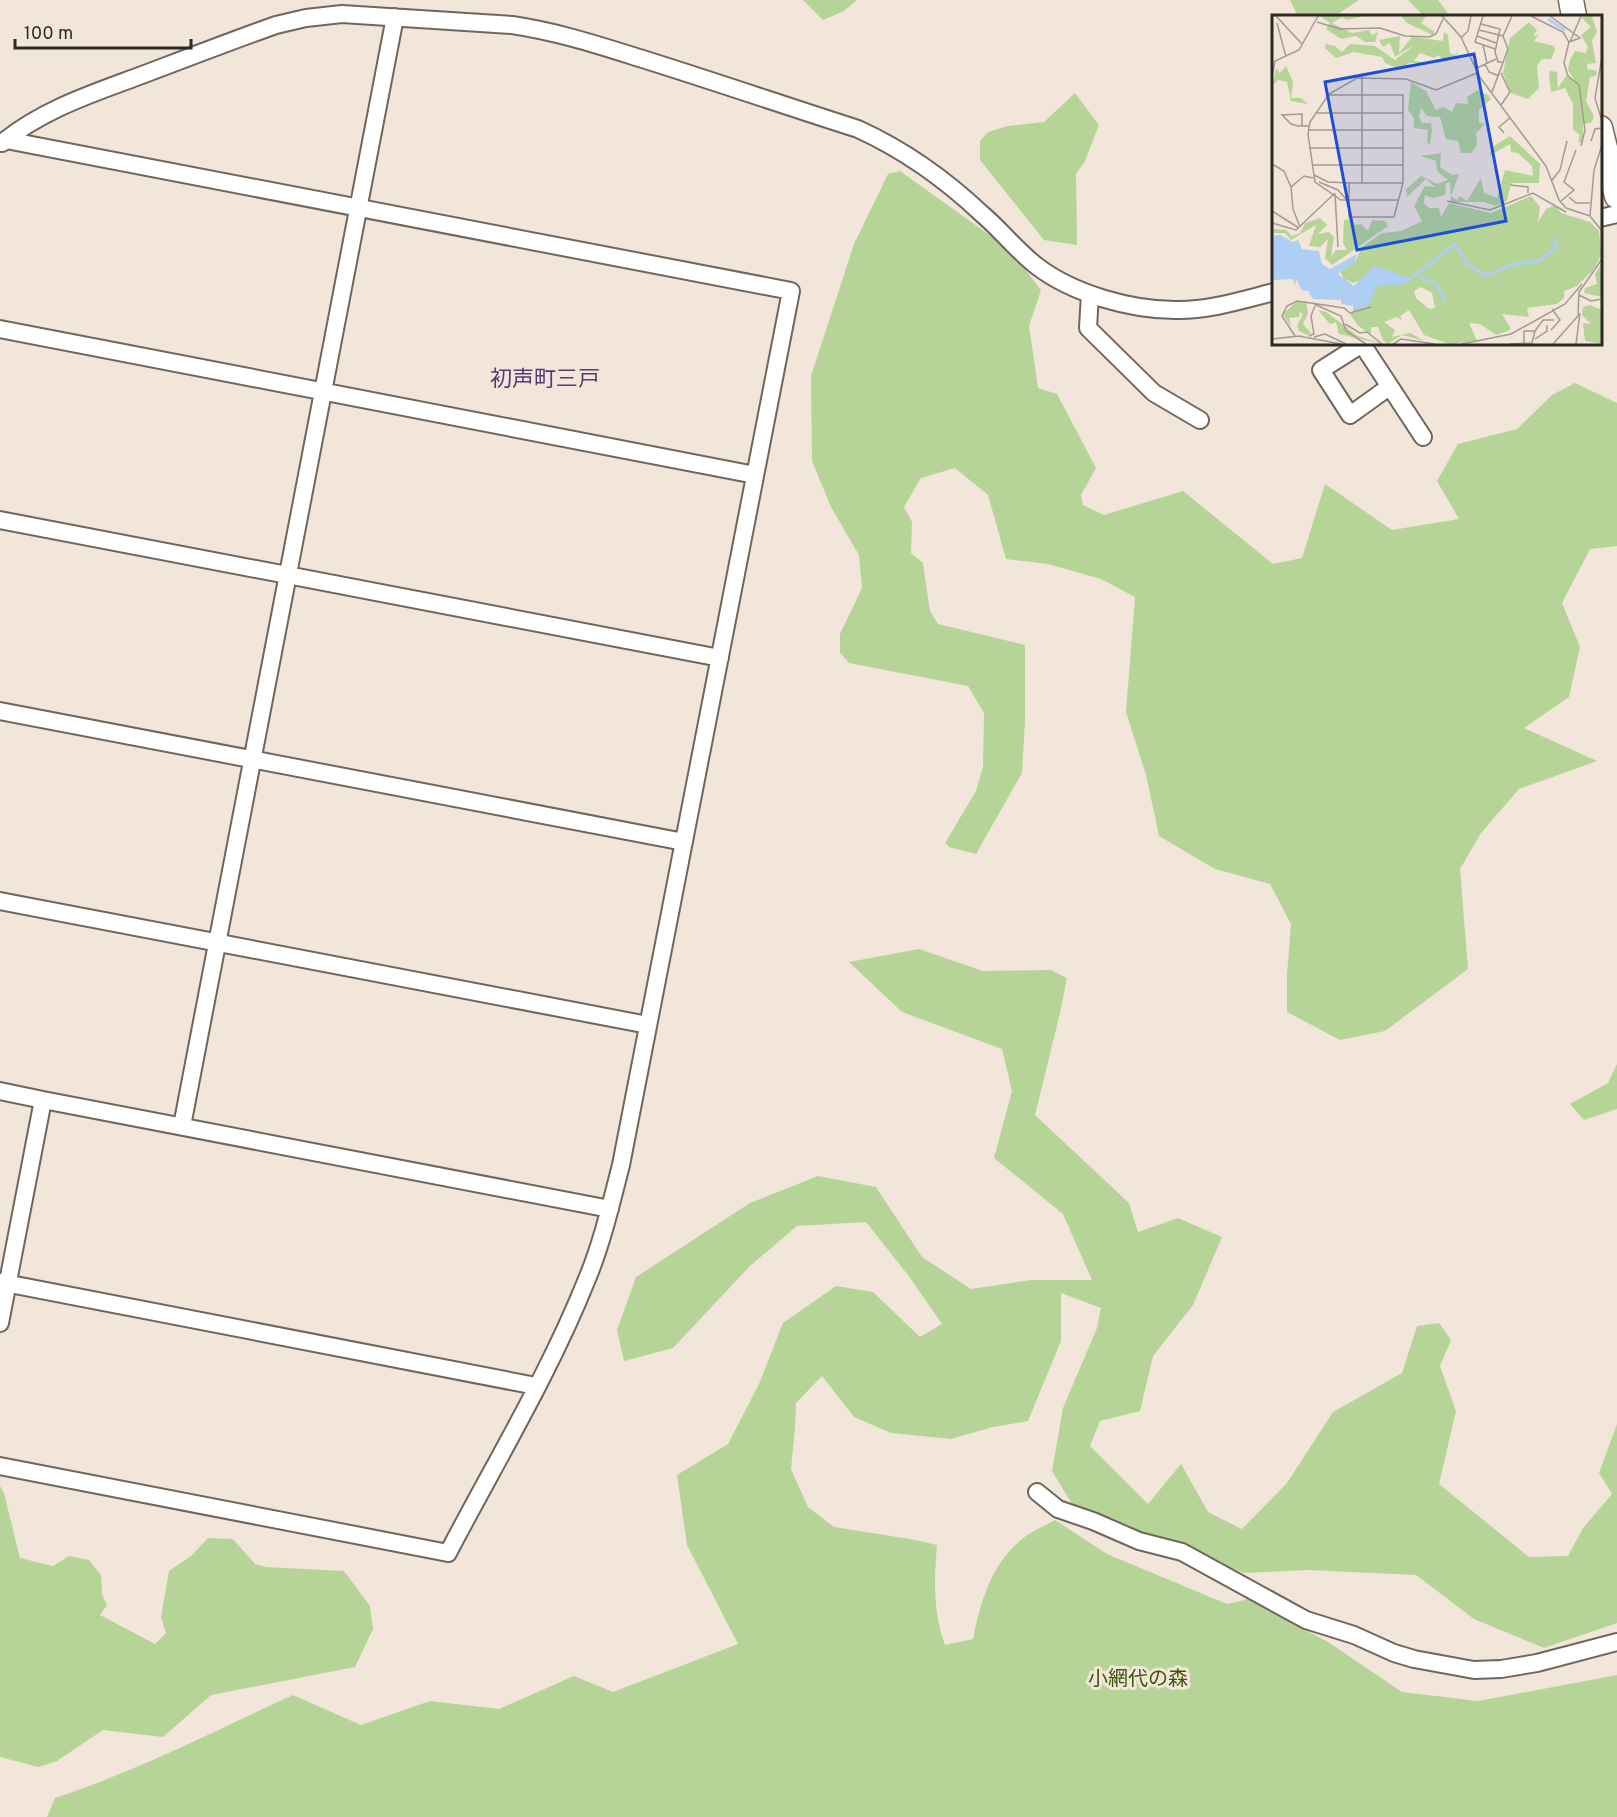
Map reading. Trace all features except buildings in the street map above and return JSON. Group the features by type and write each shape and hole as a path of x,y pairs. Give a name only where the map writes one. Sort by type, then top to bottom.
{"highway":[{"path":"1571,0 1574,15"},
{"path":"1602,134 1613,161 1617,196"}],"street":[{"path":"3,142 53,110 92,93 276,25 306,18 342,14 512,25 540,29 579,39 858,129 886,143 938,176 981,212 1036,266 1060,282 1090,294 1125,304 1176,310 1201,308 1272,292"},
{"path":"182,1126 395,17"},
{"path":"0,1466 448,1553 562,1336 587,1279 610,1209 621,1165 791,291 3,142"},
{"path":"1602,218 1617,214"},
{"path":"1090,294 1088,328 1154,393 1200,420"},
{"path":"0,329 755,475"},
{"path":"1360,345 1321,370 1350,415 1389,387"},
{"path":"1363,345 1423,437"},
{"path":"0,520 720,658"},
{"path":"0,711 684,842"},
{"path":"0,901 648,1025"},
{"path":"0,1091 610,1209"},
{"path":"0,1323 4,1277 43,1100"},
{"path":"4,1277 536,1386"},
{"path":"1037,1492 1058,1509 1139,1541 1182,1552 1306,1620 1354,1635 1394,1653 1414,1659 1474,1670 1501,1669 1617,1642"}],"green space":[{"path":"803,0 857,0 844,11 823,20"},
{"path":"1290,0 1359,0 1336,15 1298,15"},
{"path":"1408,0 1438,0 1449,15 1423,15"},
{"path":"1075,93 1099,125 1085,161 1076,174 1077,245 1044,240 980,160 980,141 988,132 1008,126 1044,122"},
{"path":"900,171 1009,249 1041,290 1029,326 1038,388 1057,394 1096,468 1081,495 1083,505 1104,515 1183,491 1273,564 1302,558 1325,484 1392,530 1459,519 1437,481 1458,444 1517,429 1552,395 1575,383 1617,403 1617,546 1590,549 1562,603 1580,647 1569,697 1524,728 1597,761 1519,789 1481,833 1460,869 1468,969 1385,1031 1340,1040 1287,1012 1291,924 1270,884 1215,869 1159,836 1146,775 1126,712 1135,597 1101,579 1048,564 1006,559 988,495 955,468 921,478 904,507 912,522 911,553 923,563 930,611 938,624 1025,645 1025,722 1022,773 976,854 949,847 945,843 976,791 983,767 984,713 968,686 849,663 840,653 840,634 862,588 859,555 831,507 812,461 811,376 854,244 888,174"},
{"name":"小網代の森","path":"919,949 983,971 1051,970 1067,978 1035,1115 1129,1203 1138,1232 1178,1218 1222,1237 1193,1305 1153,1356 1140,1411 1100,1421 1090,1446 1148,1504 1181,1464 1208,1512 1242,1529 1287,1483 1333,1412 1402,1373 1417,1326 1439,1323 1451,1340 1440,1366 1456,1411 1439,1484 1529,1557 1568,1556 1583,1528 1612,1494 1599,1473 1617,1424 1617,1623 1544,1648 1474,1619 1416,1575 1309,1570 1244,1573 1074,1507 1052,1471 1063,1408 1097,1328 1101,1308 1061,1293 1061,1341 1028,1421 993,1427 951,1439 891,1433 854,1417 822,1376 796,1403 791,1469 808,1507 834,1527 937,1545 935,1596 938,1620 945,1645 973,1639 984,1596 996,1569 1014,1546 1026,1536 1055,1520 1107,1554 1227,1604 1248,1599 1328,1642 1402,1692 1478,1701 1617,1675 1617,1817 47,1817 55,1798 146,1763 293,1695 361,1725 430,1701 499,1709 574,1676 613,1692 738,1644 687,1545 677,1475 728,1444 759,1384 783,1323 836,1286 873,1292 920,1337 942,1324 908,1275 866,1222 797,1226 750,1266 673,1348 624,1361 617,1330 636,1277 750,1203 818,1176 876,1187 922,1257 971,1289 1031,1280 1092,1280 1063,1214 994,1158 1012,1091 1002,1049 902,1012 849,962"},
{"path":"1617,1064 1617,1109 1584,1120 1570,1104 1608,1083"},
{"path":"0,1486 4,1493 20,1558 53,1566 69,1556 89,1560 101,1575 102,1594 107,1605 100,1615 155,1644 166,1633 161,1617 169,1571 191,1556 208,1538 233,1539 255,1564 266,1567 344,1571 370,1606 373,1629 355,1667 211,1695 163,1737 103,1730 57,1761 38,1767 0,1757"}],"district":[{"name":"初声町三戸","path":"545,380"}]}
